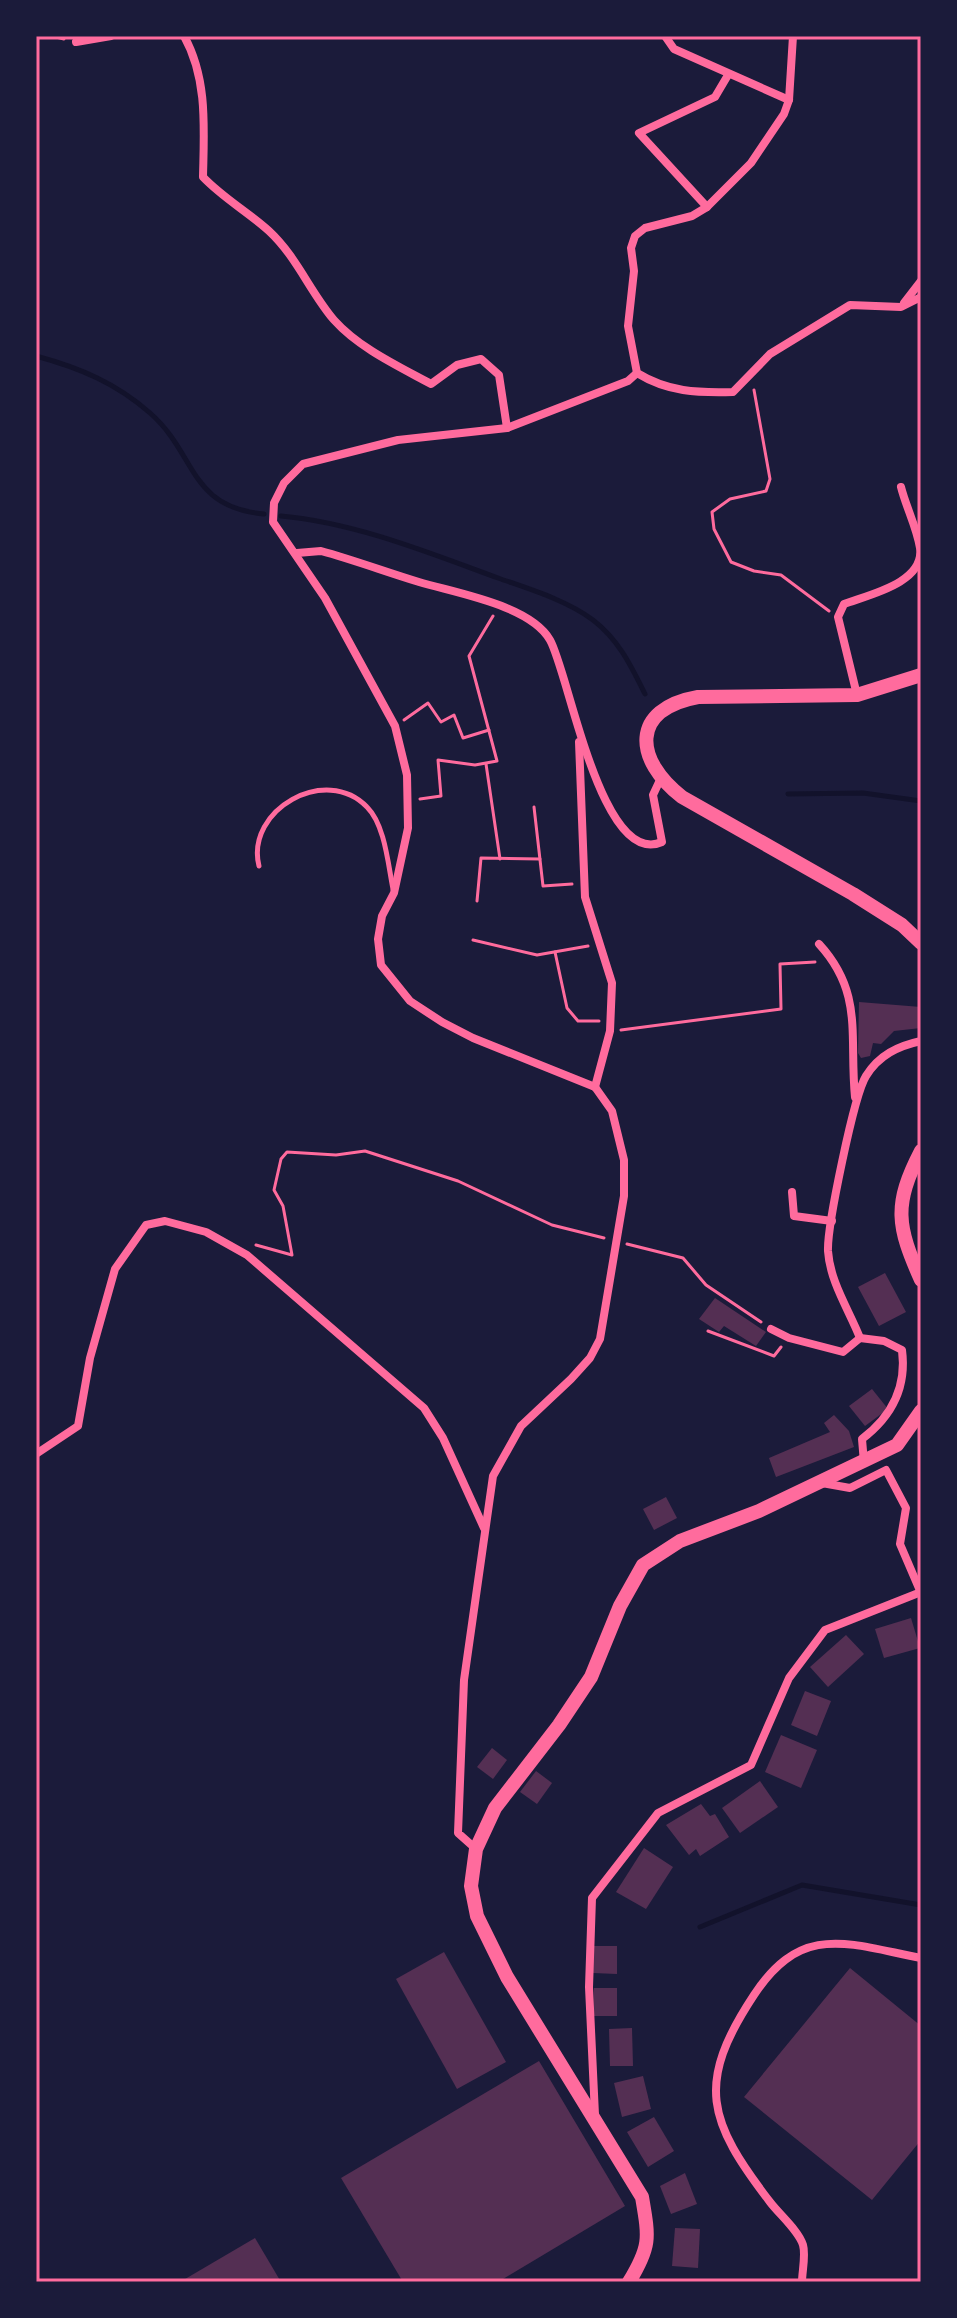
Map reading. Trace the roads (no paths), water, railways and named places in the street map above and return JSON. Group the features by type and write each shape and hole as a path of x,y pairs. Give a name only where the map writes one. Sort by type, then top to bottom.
{"street":[{"path":"76,42 111,36"},
{"path":"184,36 195,56 204,106 203,177 224,198 269,231 300,266 334,319 357,340 431,384 457,365 481,359 499,375 507,428"},
{"path":"665,36 674,49 789,100"},
{"path":"793,36 789,100 784,114 751,163 707,207 692,216 645,228 635,236 631,248 634,271 628,326 637,373 658,386 694,393 733,392 770,354 850,305 901,307 921,297"},
{"path":"707,207 639,133 715,97 728,75"},
{"path":"901,307 921,281"},
{"path":"476,1849 458,1833 457,1788 464,1680 493,1476 521,1426 590,1358 600,1339 614,1241 624,1196 624,1160 612,1111 595,1087 473,1038 410,1001 381,965 380,928 394,893 408,828 409,800 395,726 297,553 273,522 274,503 284,483 303,464 398,440 507,428 628,381 637,373"},
{"path":"857,695 838,617 844,604 908,576 919,564 920,549 901,487"},
{"path":"297,553 321,551 499,606 524,617 548,637 561,665 578,734 595,777 625,831 638,843 653,846 662,842 653,795 660,780"},
{"path":"921,675 857,695 698,697 673,701 654,715 645,739 649,762 660,780 682,797 853,894 902,925 921,943"},
{"path":"578,734 585,897 612,983 610,1031 595,1087"},
{"path":"819,944 835,961 852,1000 856,1102"},
{"path":"860,1338 835,1283 828,1251 856,1102 865,1077 884,1054 921,1041"},
{"path":"921,1151 905,1183 899,1218 905,1246 921,1280"},
{"path":"792,1192 794,1216 832,1221"},
{"path":"36,1454 78,1426 90,1358 115,1269 146,1225 165,1221 206,1232 236,1249 424,1408 443,1438 484,1529"},
{"path":"771,1329 789,1338 843,1352 860,1338 884,1341 902,1350 904,1367 885,1422 862,1439 864,1463"},
{"path":"629,2282 646,2255 647,2228 642,2197 507,1977 477,1916 471,1886 476,1849 495,1808 559,1725 591,1677 620,1606 643,1565 680,1541 822,1483 897,1445 921,1411"},
{"path":"595,2116 589,1987 592,1898 658,1813 751,1765 789,1678 825,1630 921,1592 900,1544 906,1508 886,1470 850,1488 822,1483"},
{"path":"802,2282 803,2245 726,2139 714,2096 720,2055 760,1986 792,1952 828,1942 920,1957"}],"lane":[{"path":"259,866 259,845 273,816 283,805 306,792 323,789 353,796 369,808 380,832 394,893"}],"waterway":[{"path":"36,356 82,371 124,393 165,429 207,490 239,509 264,514"},
{"path":"281,516 337,525 391,540 535,591 571,607 593,620 610,636 624,654 645,694"},
{"path":"788,794 863,793 921,801"},
{"path":"700,1927 802,1885 921,1905"}]}
